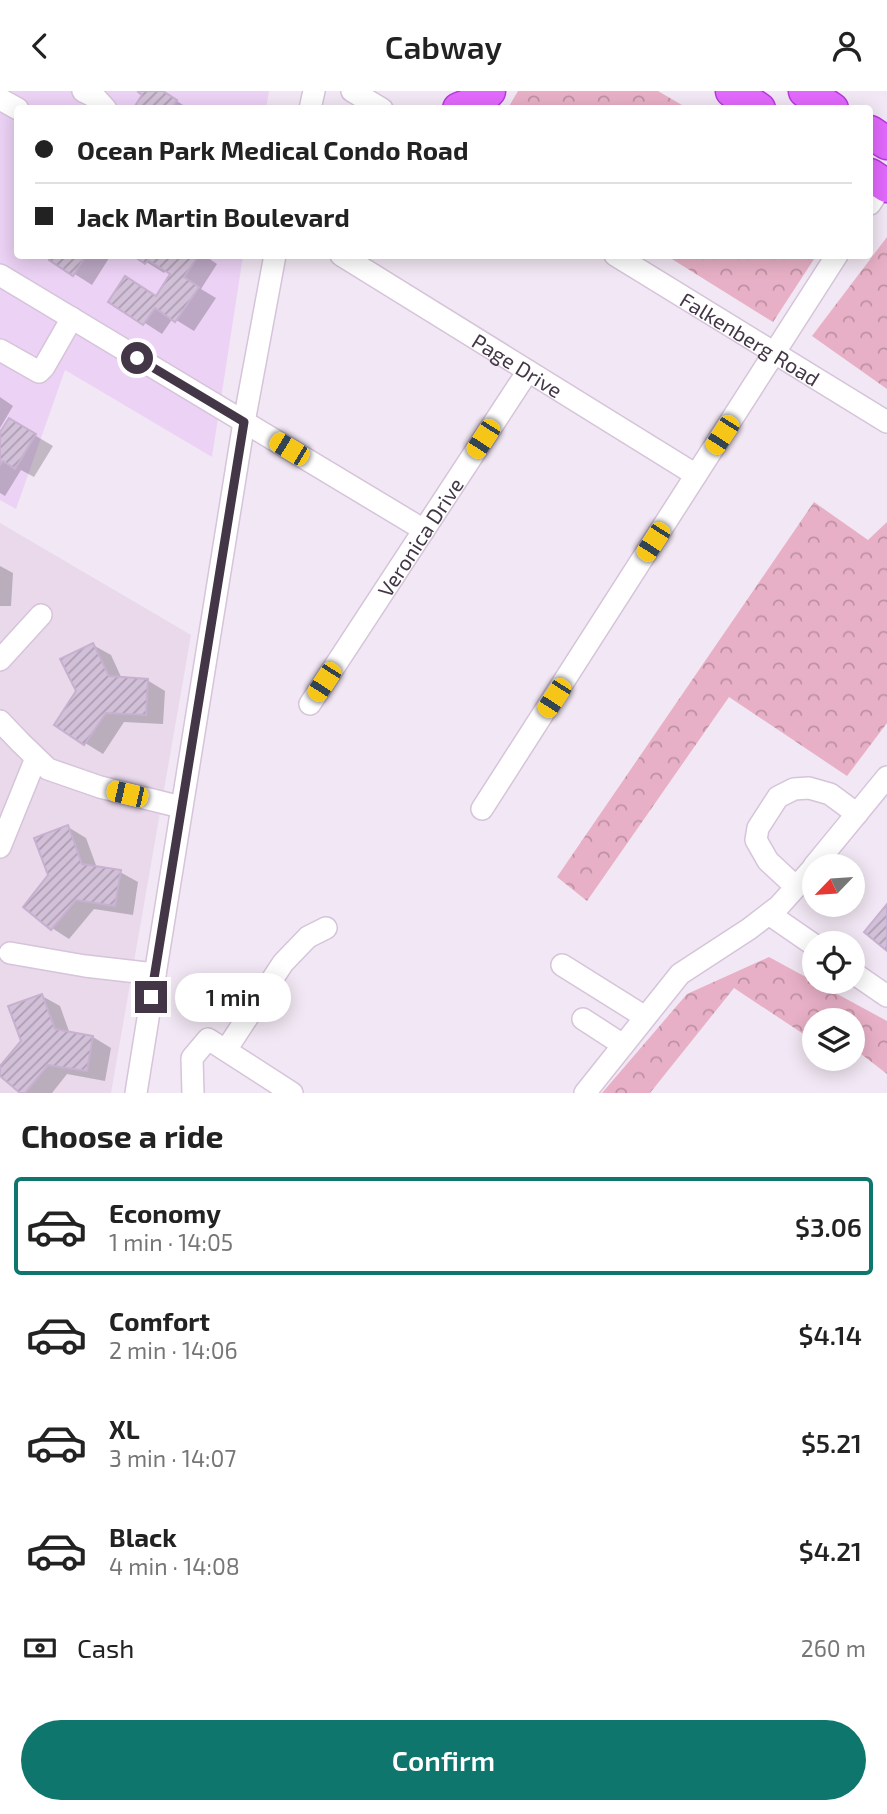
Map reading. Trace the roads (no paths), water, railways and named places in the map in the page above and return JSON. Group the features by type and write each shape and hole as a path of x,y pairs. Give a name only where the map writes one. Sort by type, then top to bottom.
{"highway":[{"path":"469,105 489,91"},
{"path":"732,91 753,105"}],"street":[{"path":"83,91 95,97 102,105"},
{"path":"352,91 375,105"},
{"path":"136,1093 244,422 274,259"},
{"name":"Page Drive","path":"347,259 696,475"},
{"name":"Falkenberg Road","path":"621,259 887,422"},
{"path":"482,809 834,259"},
{"path":"0,275 424,530"},
{"path":"0,350 39,372 72,318"},
{"name":"Veronica Drive","path":"310,704 528,371"},
{"path":"0,660 41,615"},
{"path":"0,721 48,769 100,787 181,807"},
{"path":"0,847 36,758"},
{"path":"824,854 887,777"},
{"path":"796,887 768,861 756,840 758,828 778,797 794,789 809,788 830,794 857,814"},
{"path":"585,1093 680,974 769,914 802,880"},
{"path":"769,914 802,937"},
{"path":"226,1050 283,964 308,937 326,928"},
{"path":"10,953 85,966 155,974"},
{"path":"562,965 645,1017"},
{"path":"865,981 887,996"},
{"path":"583,1019 623,1045"},
{"path":"193,1093 192,1058 208,1039 292,1093"}]}
